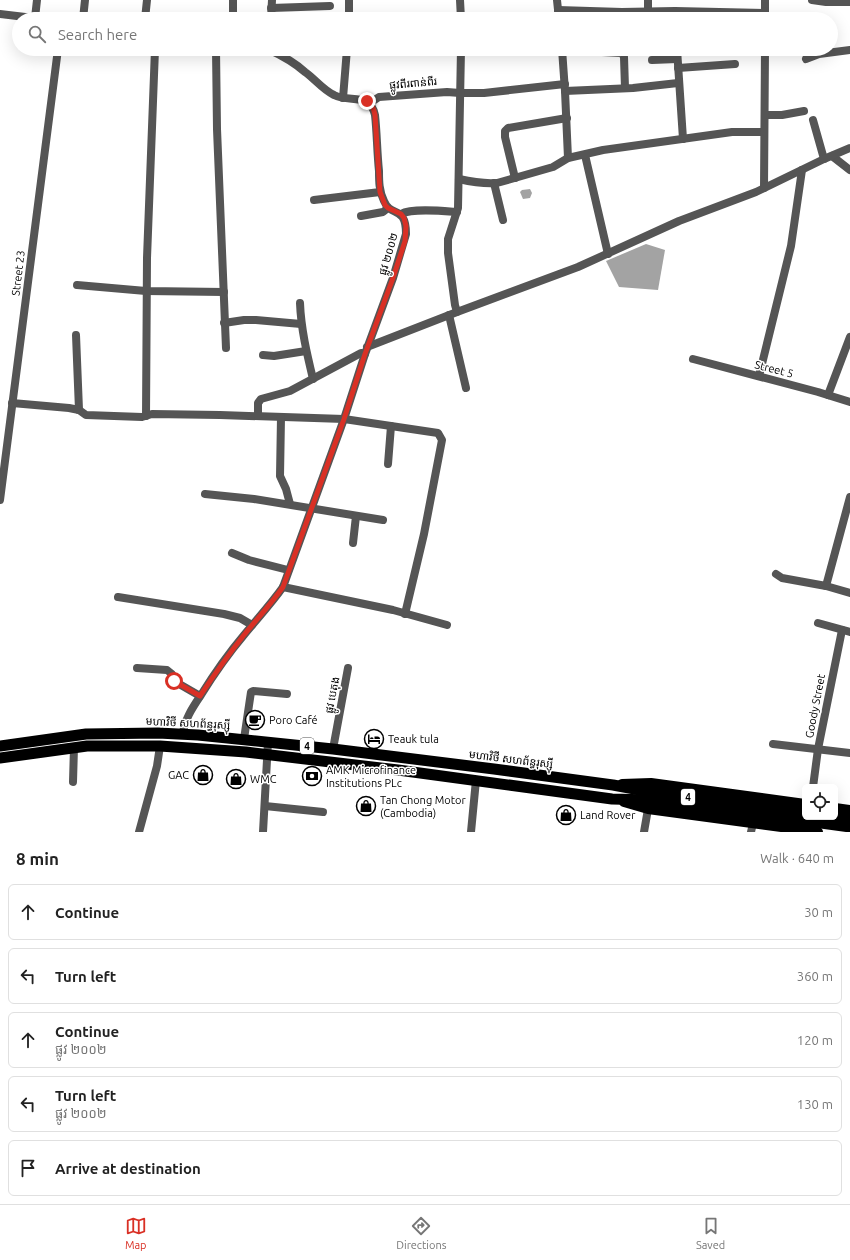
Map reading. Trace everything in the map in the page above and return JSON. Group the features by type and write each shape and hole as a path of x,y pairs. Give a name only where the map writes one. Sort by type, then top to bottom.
{"highway":[{"name":"មហាវិថី សហព័ន្ធរុស្ស៊ី","path":"0,746 75,734 150,733 244,739 613,785 764,811"},
{"name":"4","path":"0,758 74,747 160,746 267,754 476,780 612,799 651,800 764,811 802,813"},
{"name":"4","path":"764,811 850,827"},
{"path":"838,817 850,819"}],"main road":[{"name":"មហាវិថី សហព័ន្ធរុស្ស៊ី","path":"613,785 651,783 802,804"},
{"path":"612,799 648,808 752,828 818,832"},
{"path":"838,808 850,810"}],"street":[{"path":"37,0 38,12"},
{"path":"83,12 85,0"},
{"path":"146,12 147,0"},
{"path":"233,0 233,12"},
{"path":"349,0 349,12"},
{"path":"460,0 461,12"},
{"path":"557,0 558,10 655,12"},
{"path":"648,0 648,11"},
{"path":"765,0 765,12"},
{"path":"812,0 826,2 850,2"},
{"path":"270,12 271,2 330,6"},
{"path":"0,14 12,16"},
{"path":"838,52 850,50"},
{"name":"Street 23","path":"0,500 57,56"},
{"path":"146,416 146,291 155,56"},
{"path":"216,56 217,129 226,348"},
{"path":"282,56 304,71 327,92 334,96 363,100 370,103 375,115 380,192 385,205 388,208 401,214 406,211 457,212"},
{"path":"343,98 346,56"},
{"path":"461,56 457,212 448,239 448,253 455,305 453,314 466,388"},
{"path":"563,56 568,158"},
{"path":"624,56 625,88"},
{"path":"764,188 765,56"},
{"path":"806,59 814,56"},
{"path":"652,60 677,59 683,139"},
{"path":"678,68 735,64"},
{"name":"ផ្លូវពីរពាន់ពីរ","path":"370,103 379,97 447,92 497,92 565,87 625,88 678,83"},
{"path":"765,115 782,115 804,111"},
{"path":"515,178 505,136 506,129 567,118"},
{"path":"813,120 828,158 850,170"},
{"path":"459,179 473,182 494,183 554,167 568,158 603,150 732,132 764,132"},
{"path":"258,416 258,403 261,399 290,391 361,353 453,314 578,267 679,221 764,188 850,148"},
{"path":"585,155 608,254"},
{"path":"759,376 791,246 802,170"},
{"path":"494,183 503,220"},
{"path":"314,200 380,192"},
{"path":"361,216 383,212 388,208"},
{"name":"ផ្លូវ ២០០២","path":"183,734 183,727 217,669 283,587 310,508 344,419 366,351 405,241 406,226 404,218 401,214"},
{"path":"77,285 146,291 224,292"},
{"path":"300,303 301,324 313,379"},
{"path":"224,323 256,320 301,324"},
{"path":"76,335 79,410"},
{"path":"828,395 850,337"},
{"path":"263,355 274,356 306,351"},
{"name":"Street 5","path":"693,359 850,402"},
{"path":"12,403 79,410 86,415 142,417 152,414 192,414 344,419 438,433 442,440 424,534 405,614"},
{"path":"281,417 280,476 286,489 290,504"},
{"path":"388,464 391,426"},
{"path":"205,494 290,504 383,520"},
{"path":"826,586 847,524 850,497"},
{"path":"353,542 356,516"},
{"path":"232,553 248,560 288,570"},
{"path":"776,574 782,578 826,586 850,593"},
{"path":"283,587 393,610 447,625"},
{"path":"118,597 224,614 240,618 252,625"},
{"path":"818,623 846,631"},
{"name":"Goody Street","path":"812,784 818,749 846,631"},
{"path":"136,668 167,670 172,674 174,681 200,696"},
{"name":"ផ្លូវ បេតុង","path":"333,749 348,668"},
{"path":"244,739 251,692 287,694"},
{"path":"263,832 268,742"},
{"path":"773,744 850,753"},
{"path":"139,832 157,766 160,746"},
{"path":"73,782 74,747"},
{"path":"470,832 476,780"},
{"path":"265,806 323,812"},
{"path":"644,832 648,808"}],"shaded area":[{"path":"530,189 532,193 530,198 523,199 520,192 522,190"},
{"path":"646,244 665,250 658,290 619,287 606,261"}],"place":[{"name":"Poro Café","path":"255,720"},
{"name":"Teauk tula","path":"374,739"},
{"name":"GAC","path":"203,775"},
{"name":"AMK Microfinance Institutions PLc","path":"312,776"},
{"name":"WMC","path":"236,779"},
{"name":"Tan Chong Motor (Cambodia)","path":"366,806"},
{"name":"Land Rover","path":"566,815"}],"route":[{"path":"174,681 200,696 217,669 283,587 393,278 405,241 406,226 404,218 401,214 385,205 380,192 375,115 373,107 367,101"}]}
